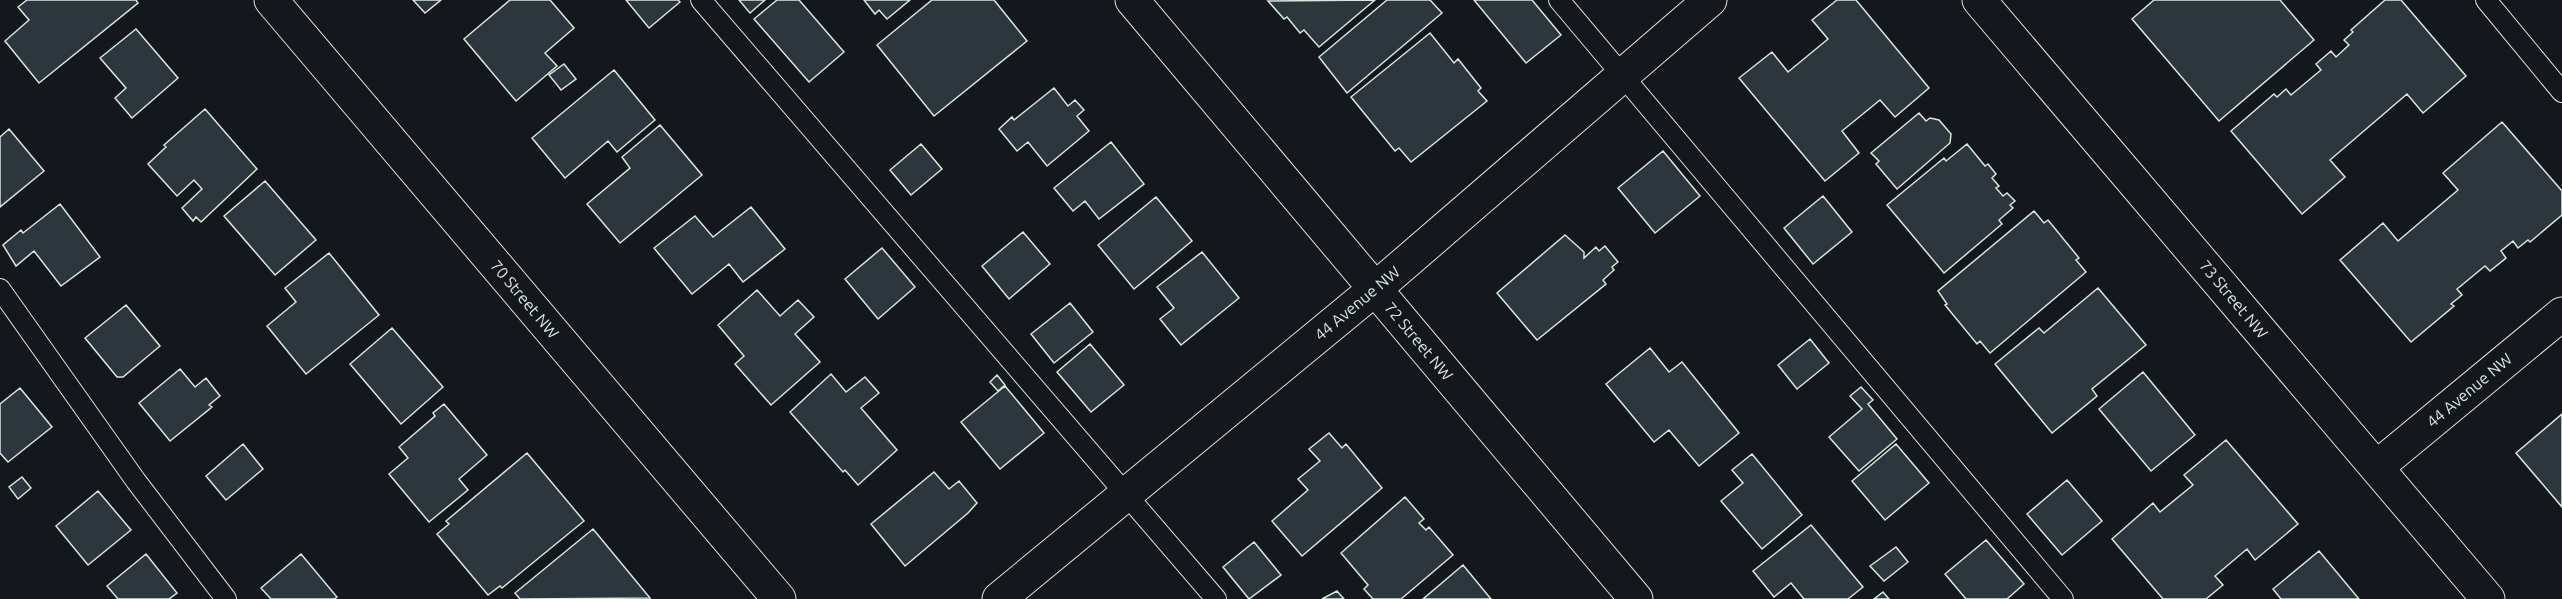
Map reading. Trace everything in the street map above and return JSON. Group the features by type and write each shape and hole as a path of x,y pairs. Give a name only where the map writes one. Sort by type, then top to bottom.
{"street":[{"name":"70 Street NW","path":"272,0 779,599"},
{"name":"72 Street NW","path":"1132,0 1636,599"},
{"name":"44 Avenue NW","path":"999,599 1375,289 1710,0"},
{"name":"73 Street NW","path":"1979,0 2488,599"},
{"name":"44 Avenue NW","path":"2377,467 2562,314"}],"lane":[{"path":"701,0 1216,599"},
{"path":"1559,0 2063,599"},
{"path":"2486,0 2562,92"},
{"path":"0,289 136,481 226,599"}],"building":[{"path":"27,0 136,0 138,3 39,83 5,41 29,20 18,7"},
{"path":"413,0 441,0 425,13"},
{"path":"510,0 550,0 574,28 545,53 557,66 516,101 464,39"},
{"path":"626,0 678,0 680,2 649,28"},
{"path":"739,0 765,0 750,13"},
{"path":"777,0 799,0 844,52 809,82 754,19"},
{"path":"864,0 910,0 887,19 879,10 875,14"},
{"path":"932,0 994,0 1027,41 934,116 877,45"},
{"path":"1375,0 1319,47 1304,30 1300,33 1287,17 1284,19 1268,1"},
{"path":"1387,0 1430,0 1442,13 1347,93 1319,57"},
{"path":"1474,0 1532,0 1561,35 1526,63"},
{"path":"1837,0 1856,0 1929,88 1895,117 1880,100 1842,131 1859,153 1825,181 1739,78 1772,52 1788,72 1828,39 1812,20"},
{"path":"2154,0 2280,0 2314,40 2219,121 2132,19"},
{"path":"2385,0 2401,0 2466,76 2423,113 2407,94 2330,160 2345,177 2302,214 2231,131 2274,94 2277,97 2286,89 2291,95 2321,70 2316,64 2331,51 2336,57 2349,45 2344,40 2353,32 2351,30"},
{"path":"136,29 178,78 132,118 115,98 126,88 100,58"},
{"path":"1430,33 1454,63 1458,59 1481,88 1478,91 1487,101 1411,162 1399,148 1395,151 1351,97"},
{"path":"564,64 576,79 561,90 549,75"},
{"path":"614,70 655,120 617,152 608,141 565,178 532,138"},
{"path":"1054,88 1068,106 1075,100 1084,110 1077,116 1089,131 1047,166 1028,142 1017,151 999,129 1012,117 1014,120"},
{"path":"205,109 257,169 201,222 196,217 193,221 182,208 202,189 194,180 177,196 148,164 166,147 164,145"},
{"path":"1919,113 1926,121 1930,118 1939,120 1951,134 1950,143 1897,189 1876,164 1879,161 1871,153"},
{"path":"2502,122 2562,191 2562,215 2530,242 2528,240 2518,248 2513,241 2501,251 2506,258 2490,271 2485,266 2457,289 2462,295 2451,304 2454,306 2411,342 2340,260 2383,223 2398,241 2458,190 2443,173"},
{"path":"660,125 702,175 620,243 587,204 630,168 622,157"},
{"path":"9,129 44,171 0,207 0,137"},
{"path":"1111,142 1144,184 1099,219 1085,201 1073,211 1054,188"},
{"path":"921,144 942,169 911,195 890,170"},
{"path":"1967,144 1985,166 1988,164 1996,174 1992,178 1999,186 1996,188 2003,196 2007,193 2015,201 2010,205 2013,208 1999,220 2002,224 1944,273 1887,205 1944,158 1946,161"},
{"path":"1663,151 1700,196 1655,233 1618,188"},
{"path":"265,181 316,240 275,275 224,216"},
{"path":"1823,196 1852,232 1813,264 1784,228"},
{"path":"1156,197 1192,241 1134,289 1098,245"},
{"path":"60,204 100,257 61,286 34,251 16,266 3,245 21,230 23,233"},
{"path":"751,207 785,249 743,282 729,264 692,294 654,248 695,216 713,237"},
{"path":"2034,211 2044,223 2048,220 2079,258 2076,260 2086,272 1990,353 1980,341 1977,344 1945,305 1947,304 1938,291"},
{"path":"1023,232 1050,264 1009,299 982,266"},
{"path":"1565,235 1584,252 1584,258 1596,247 1599,251 1605,246 1618,262 1612,267 1614,270 1603,280 1606,284 1537,340 1497,293"},
{"path":"882,248 915,287 878,319 845,279"},
{"path":"1202,252 1239,298 1181,345 1160,319 1174,308 1157,287"},
{"path":"329,253 379,315 306,374 267,326 296,302 285,288"},
{"path":"2098,288 2146,345 2092,389 2097,396 2052,433 1995,364 2039,328 2044,333"},
{"path":"757,290 780,316 798,300 814,317 795,334 820,362 771,405 735,364 744,356 718,325"},
{"path":"1070,303 1093,332 1054,363 1031,334"},
{"path":"126,305 160,346 123,377 117,377 85,338"},
{"path":"392,328 443,387 401,424 350,364"},
{"path":"1810,339 1829,363 1797,389 1778,365"},
{"path":"1090,344 1124,385 1091,412 1057,372"},
{"path":"1650,348 1669,372 1682,362 1739,433 1699,466 1669,430 1654,442 1606,384"},
{"path":"180,369 195,387 206,378 220,396 209,405 212,407 170,441 139,403"},
{"path":"2143,372 2195,435 2151,471 2099,409"},
{"path":"831,374 846,392 865,377 879,393 861,408 897,450 858,485 845,470 843,472 790,412"},
{"path":"997,375 1005,385 998,391 990,382"},
{"path":"1005,386 1044,433 1000,469 961,422"},
{"path":"1861,387 1873,400 1868,404 1897,439 1859,471 1829,437 1862,409 1850,396"},
{"path":"20,388 52,427 8,462 0,453 0,404"},
{"path":"444,404 487,455 459,479 468,490 429,522 389,474 408,458 399,447 435,416 433,413"},
{"path":"2562,414 2562,507 2516,453"},
{"path":"1329,433 1342,448 1346,444 1382,488 1302,556 1272,521 1308,490 1298,479 1320,461 1309,449"},
{"path":"2226,440 2298,524 2255,560 2247,549 2215,576 2223,585 2206,599 2163,599 2112,539 2153,503 2160,512 2193,485 2184,475"},
{"path":"243,444 263,469 226,500 206,476"},
{"path":"1896,444 1929,483 1885,520 1852,481"},
{"path":"527,453 584,521 502,588 500,586 488,595 437,534 449,524 446,521"},
{"path":"1752,454 1802,515 1762,549 1721,501 1743,483 1732,470"},
{"path":"934,472 949,489 959,481 977,503 905,566 871,524"},
{"path":"22,477 31,488 18,499 9,487"},
{"path":"2067,480 2102,521 2062,555 2027,514"},
{"path":"98,491 131,530 88,565 56,526"},
{"path":"1405,497 1424,519 1419,523 1426,530 1429,527 1453,555 1401,599 1373,599 1364,589 1368,585 1341,553"},
{"path":"1811,525 1863,587 1848,599 1804,599 1791,583 1774,597 1753,571"},
{"path":"593,529 650,598 520,599 515,593"},
{"path":"1986,540 2024,584 2007,599 1966,599 1945,574"},
{"path":"1254,542 1281,575 1249,599 1223,567"},
{"path":"1896,547 1908,562 1884,581 1870,566"},
{"path":"2319,551 2359,599 2281,599 2273,589"},
{"path":"146,554 177,593 169,599 118,599 107,586"},
{"path":"301,554 337,597 334,599 271,599 261,588"},
{"path":"1463,565 1491,599 1423,599"},
{"path":"1337,591 1344,599 1322,599"},
{"path":"1883,592 1889,599 1874,599"}]}
